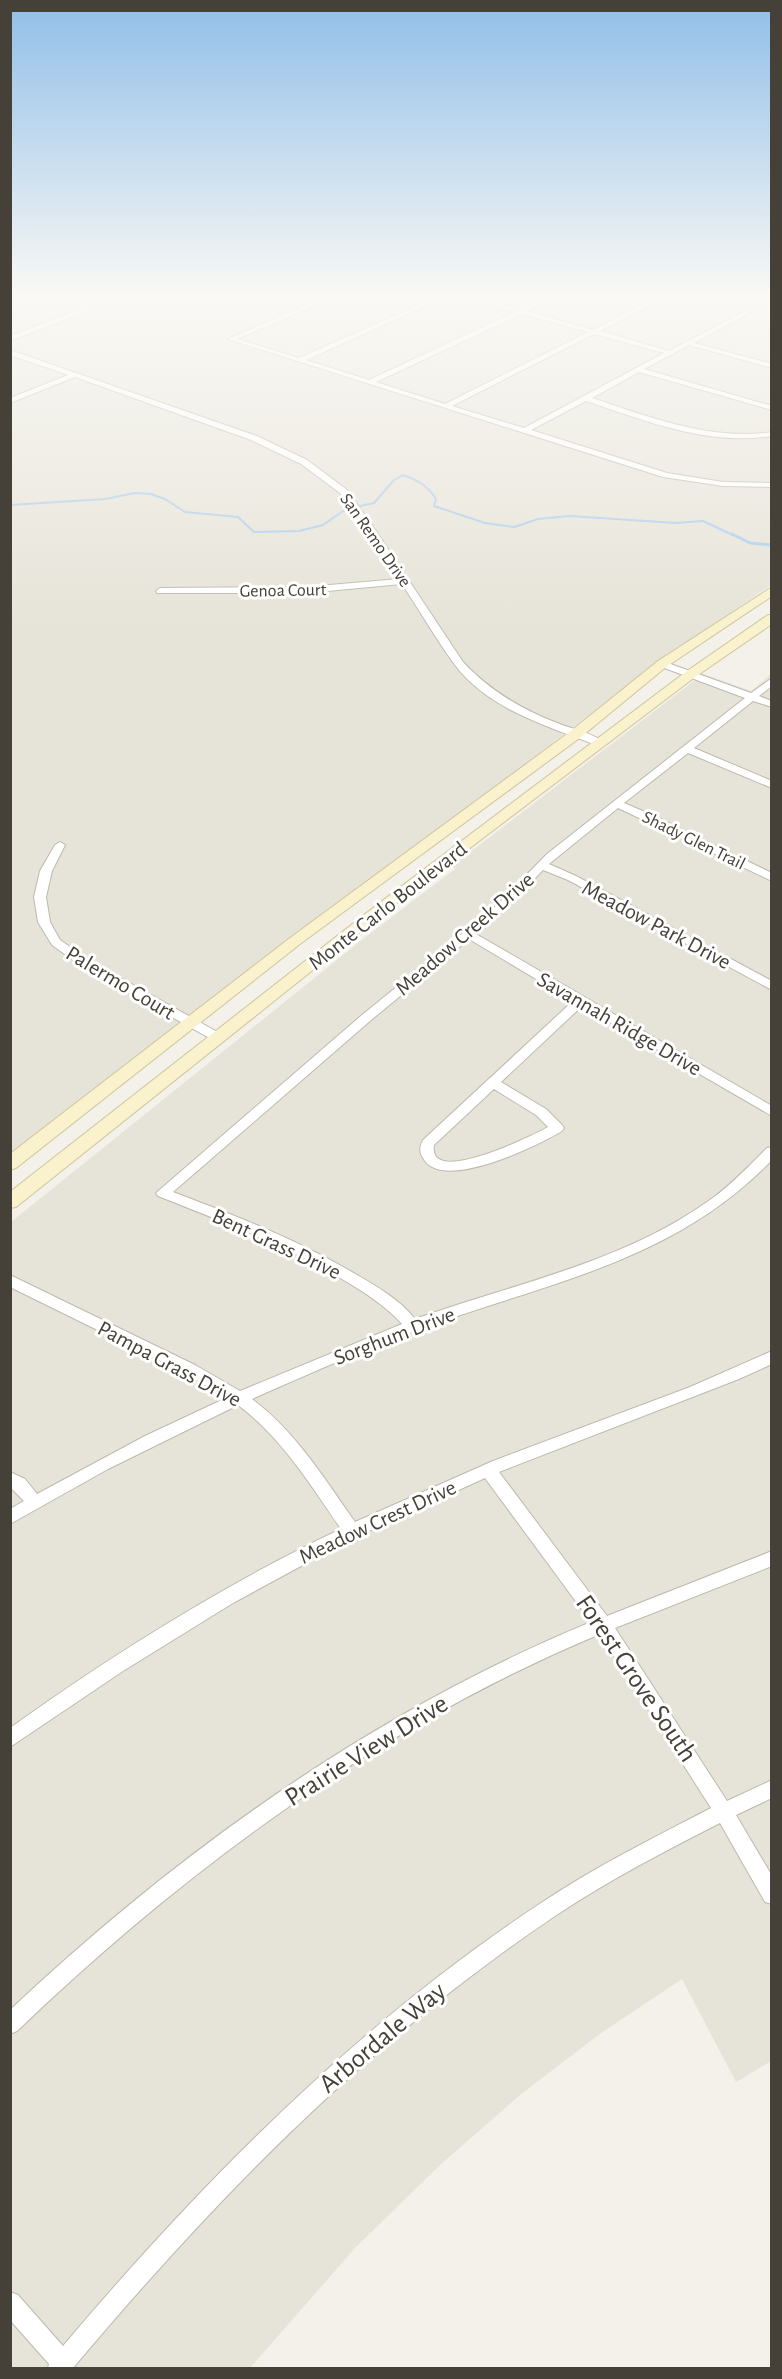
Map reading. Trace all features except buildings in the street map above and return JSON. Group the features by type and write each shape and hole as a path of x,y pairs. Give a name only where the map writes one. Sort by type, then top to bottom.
{"main road":[{"name":"Monte Carlo Boulevard","path":"10,1164 295,941 576,734 662,664 771,590"},
{"name":"Monte Carlo Boulevard","path":"10,1202 383,907 691,674 771,618"}],"street":[{"name":"San Remo Drive","path":"162,408 282,450 321,473 354,505 459,664 483,688 509,706 600,743"},
{"path":"452,408 676,477 723,484 771,485"},
{"path":"524,431 566,408"},
{"path":"618,408 708,435 743,438 771,434"},
{"name":"Genoa Court","path":"160,591 315,590 405,581"},
{"path":"662,664 771,704"},
{"name":"Meadow Creek Drive","path":"163,1192 366,1018 499,909 541,865 771,681"},
{"path":"686,748 771,785"},
{"name":"Shady Glen Trail","path":"616,804 648,817 771,878"},
{"name":"Palermo Court","path":"60,845 46,870 40,897 41,914 51,936 62,948 79,960 217,1037"},
{"name":"Meadow Park Drive","path":"541,865 572,879 771,986"},
{"name":"Savannah Ridge Drive","path":"468,934 771,1112"},
{"path":"492,1082 541,1112 557,1128 535,1141 462,1166 449,1168 436,1164 428,1157 426,1148 428,1143 492,1082 581,1000"},
{"name":"Sorghum Drive","path":"10,1517 154,1438 239,1398 412,1326 584,1268 663,1235 728,1193 771,1150"},
{"name":"Bent Grass Drive","path":"163,1192 287,1243 317,1258 387,1301 404,1315 412,1326"},
{"name":"Pampa Grass Drive","path":"10,1280 190,1369 239,1398 266,1419 301,1458 352,1531"},
{"name":"Meadow Crest Drive","path":"10,1739 181,1625 296,1559 352,1531 488,1470 705,1388 771,1357"},
{"name":"Forest Grove South","path":"488,1470 604,1624 661,1709 724,1810 771,1895"},
{"path":"10,1478 19,1484 35,1503"},
{"name":"Prairie View Drive","path":"10,2024 40,1995 143,1907 258,1817 380,1738 497,1672 604,1624 771,1558"},
{"name":"Arbordale Way","path":"61,2366 137,2274 197,2208 277,2127 359,2053 464,1969 551,1907 597,1879 724,1810 771,1789"},
{"path":"10,2303 61,2366"}],"shaded area":[{"path":"11,408 771,408 771,585 660,661 11,1156"},
{"path":"703,674 751,691 771,674 771,2061 736,2082 682,1979 601,2033 520,2095 439,2166 355,2248 250,2368 11,2368 11,1222 363,939 455,869 452,866"}],"waterway":[{"path":"10,505 106,499 134,493 151,494 165,499 185,512 238,517 254,532 299,531 323,525 346,509 374,503 394,480 403,475 426,487 436,499 434,506 485,523 514,527 538,519 570,516 676,523 703,521 735,536"},
{"path":"732,534 750,543 772,545"}]}
